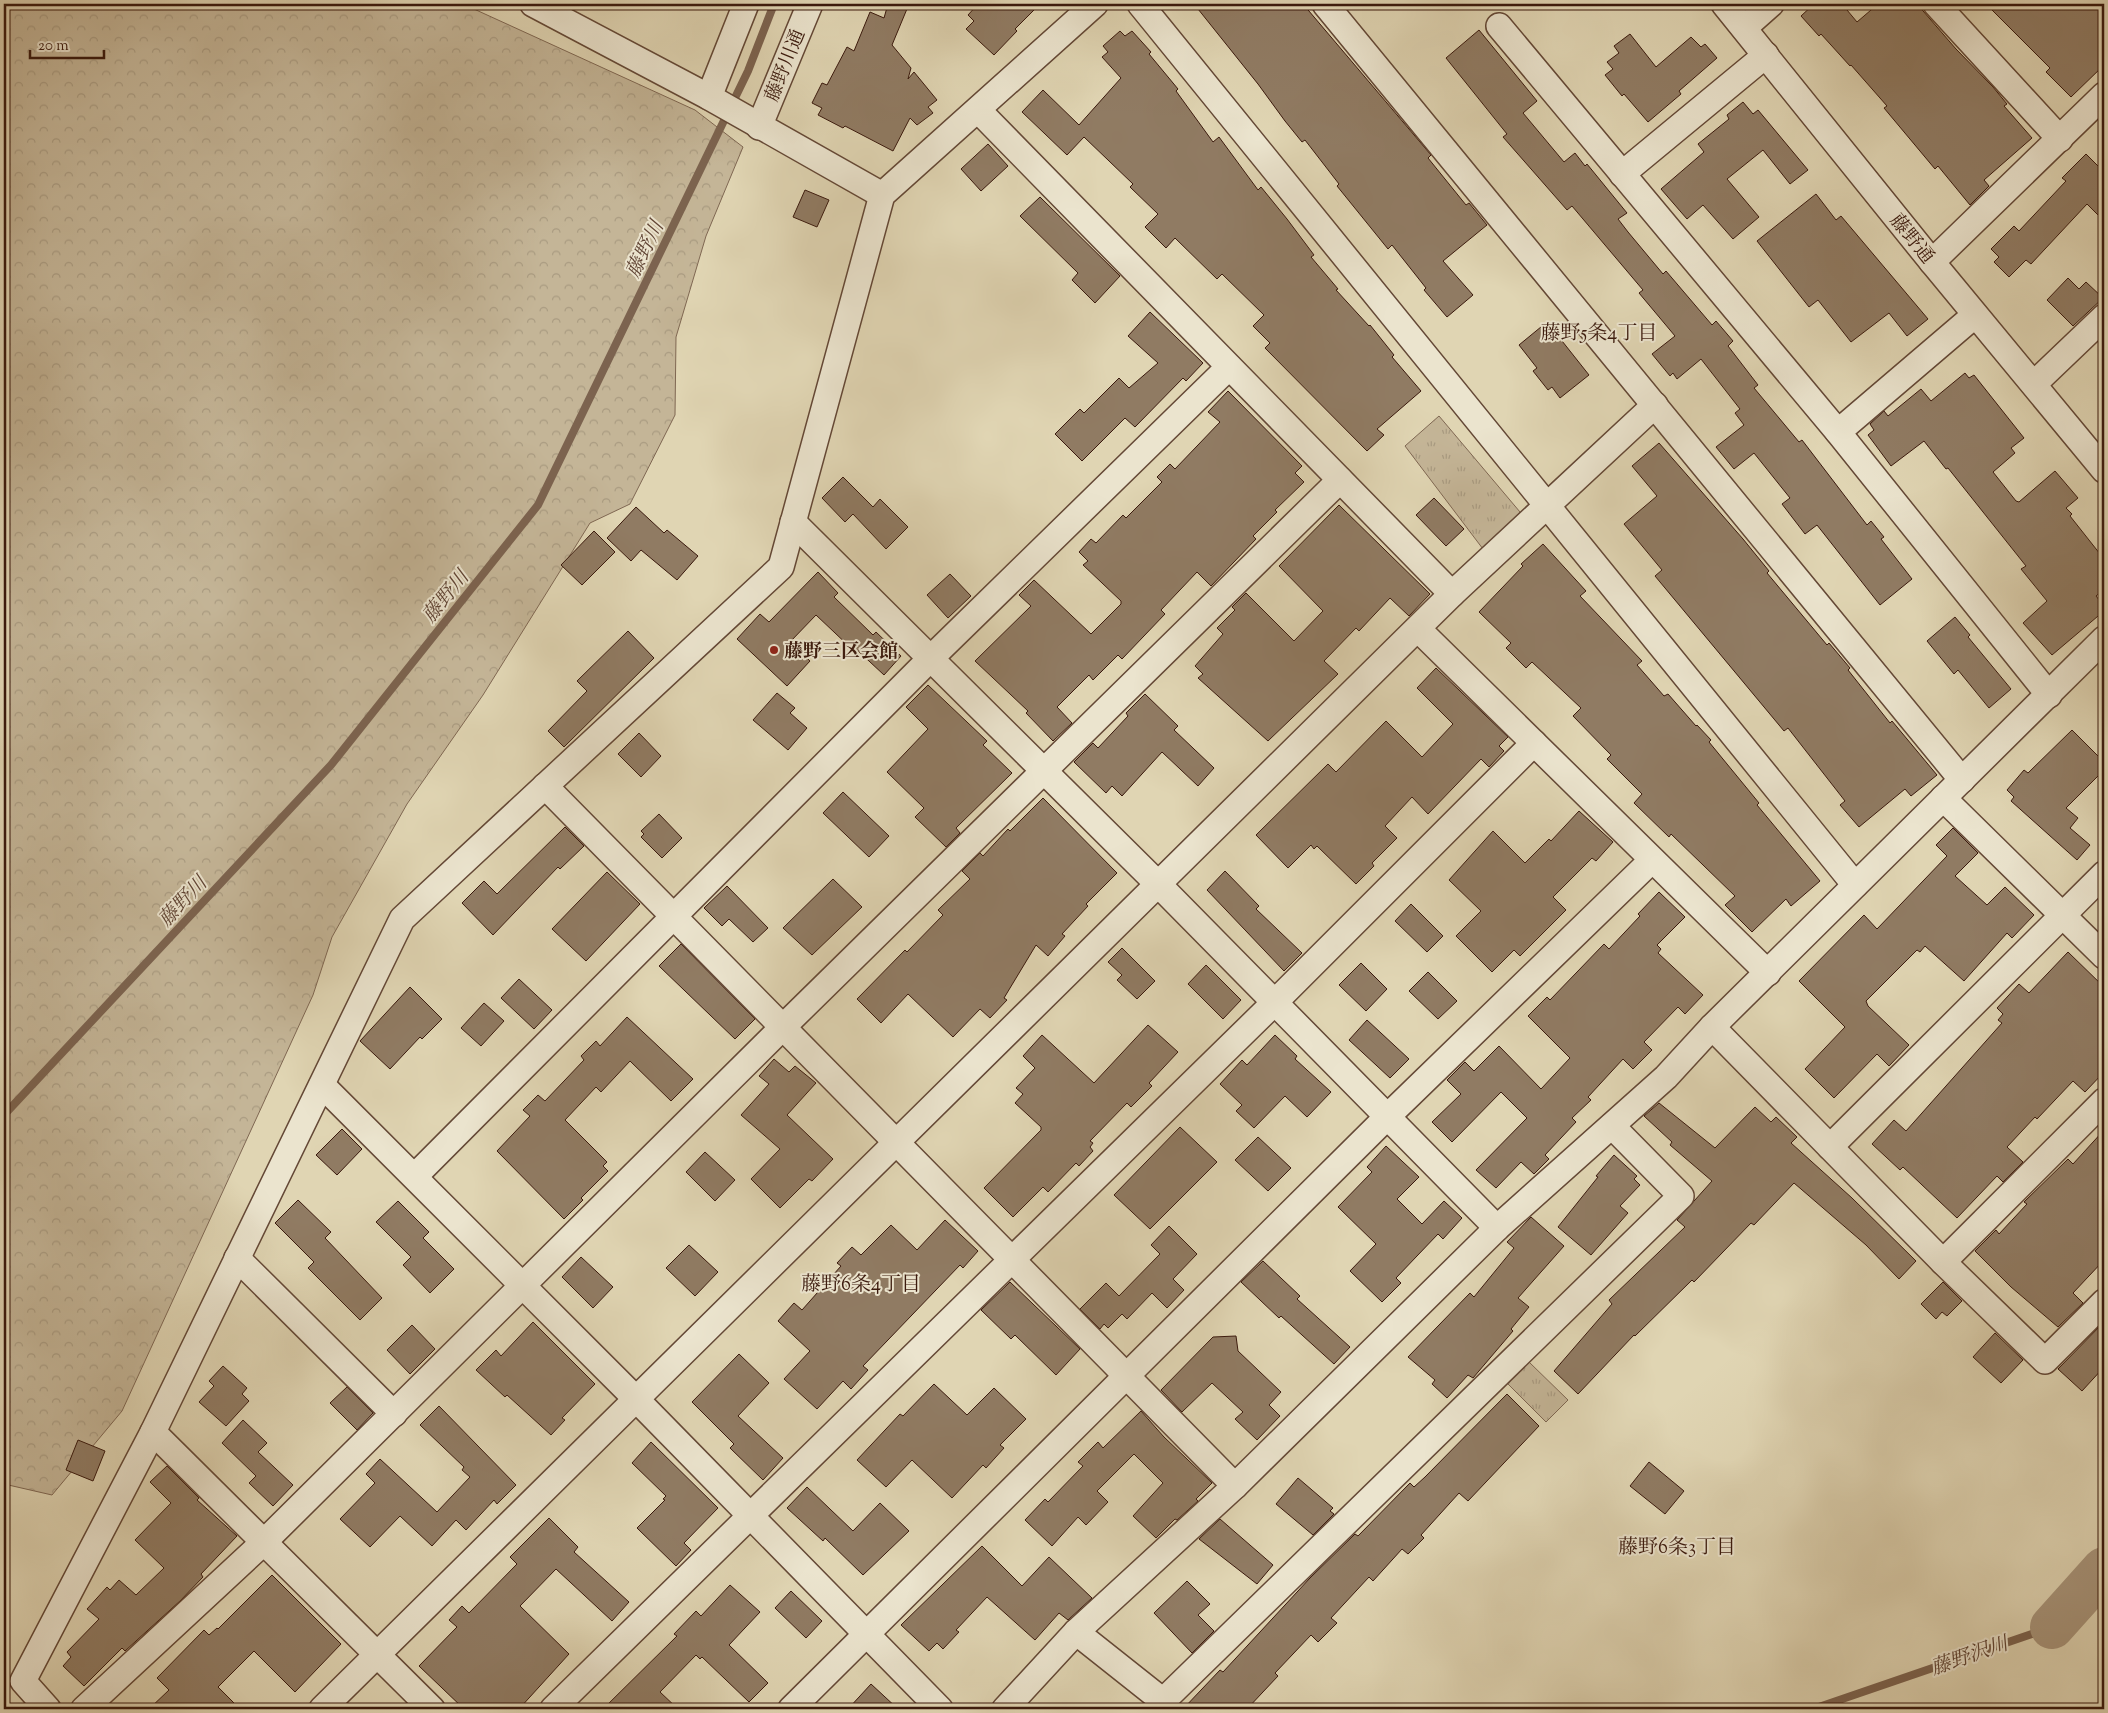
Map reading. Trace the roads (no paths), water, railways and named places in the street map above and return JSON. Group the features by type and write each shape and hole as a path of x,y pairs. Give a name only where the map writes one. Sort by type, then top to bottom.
{"street":[{"path":"533,4 709,97 882,195"},
{"path":"709,97 746,4"},
{"name":"藤野川通","path":"759,127 810,4"},
{"path":"48,1709 23,1682 153,1432 402,919 781,567 882,195 1095,4"},
{"path":"1140,4 1548,504 1855,885"},
{"path":"1325,4 1962,780"},
{"name":"藤野通","path":"1724,4 1932,262 2104,470"},
{"path":"1744,28 1771,4"},
{"path":"1936,4 2060,139"},
{"path":"1499,26 1838,432 2049,695"},
{"path":"1622,174 1766,54"},
{"path":"1932,262 2104,95"},
{"path":"978,110 1452,594"},
{"path":"1838,432 1975,314"},
{"path":"2034,384 2104,317"},
{"path":"415,1176 930,659 1230,366"},
{"path":"322,1709 1452,594 1655,405"},
{"path":"84,1709 265,1541 784,1026 1340,480"},
{"path":"793,522 1158,884 1497,1228"},
{"path":"1418,629 1768,973"},
{"path":"1005,1709 1076,1632 1236,1486 1497,1228 1666,1078 1712,1027 2104,640"},
{"path":"552,1709 1274,1003 1534,743"},
{"path":"545,786 1236,1486"},
{"path":"1943,798 2104,956"},
{"path":"791,1709 1388,1117 1652,860"},
{"path":"1830,1147 2104,874"},
{"path":"1712,1027 1943,1262 2045,1362 2104,1302"},
{"path":"322,1085 636,1399 940,1709"},
{"path":"1943,1262 2104,1101"},
{"path":"1076,1632 1163,1701 1682,1196 1612,1126"},
{"path":"237,1258 394,1414"},
{"path":"153,1432 265,1541 432,1709"}],"waterway":[{"name":"藤野川","path":"4,1115 331,765 538,505 748,71 774,4"},
{"name":"藤野沢川","path":"2052,1627 2104,1569"},
{"name":"藤野沢川","path":"1813,1709 2052,1627"}],"place":[{"name":"藤野三区会館","path":"774,650"}],"district":[{"name":"藤野5条4丁目","path":"1599,332"},
{"name":"藤野6条4丁目","path":"861,1283"},
{"name":"藤野6条3丁目","path":"1677,1546"}]}
